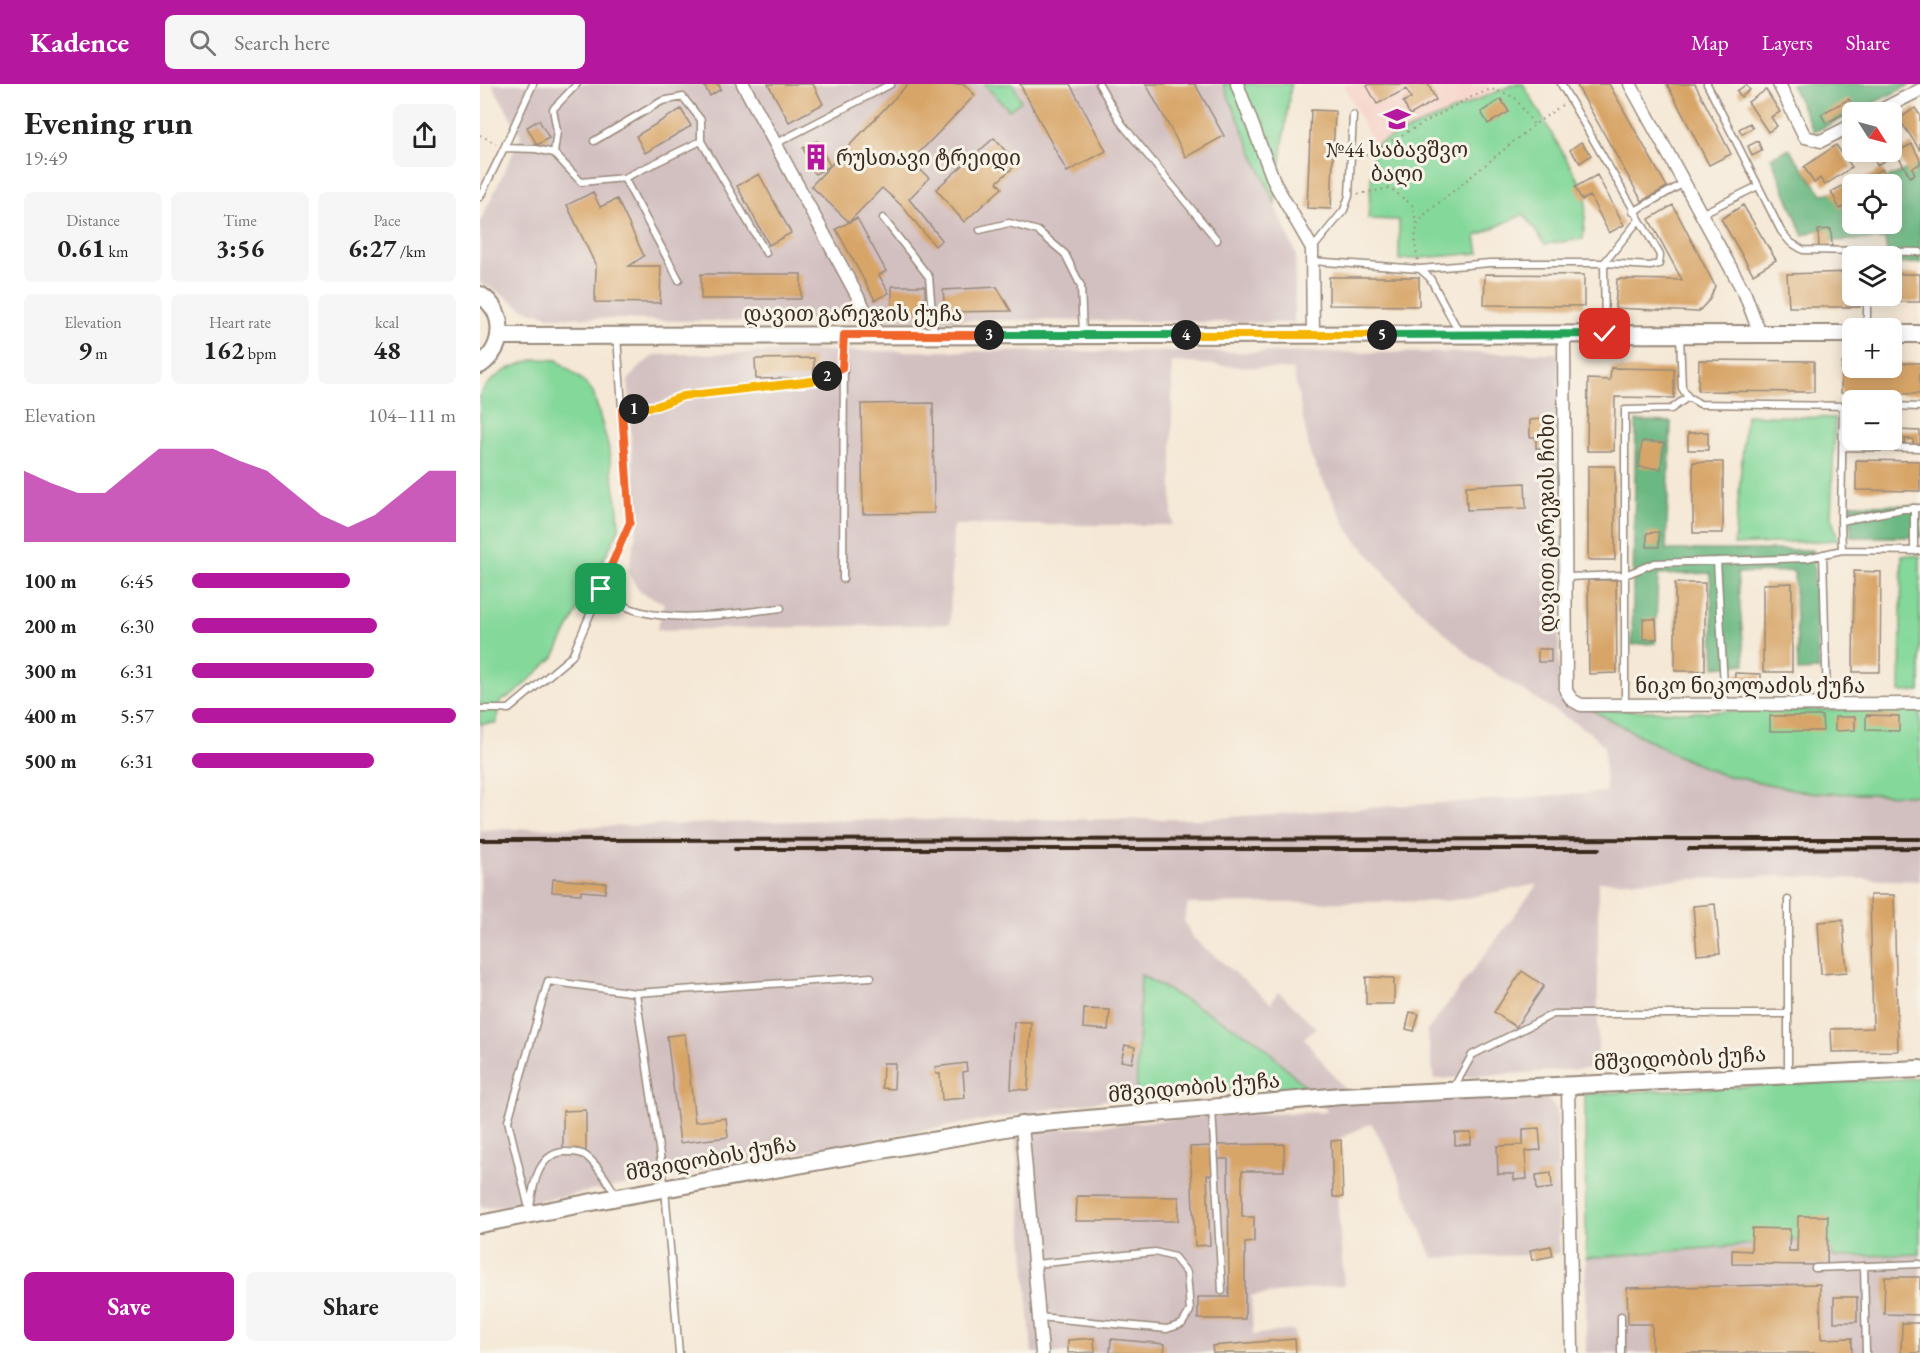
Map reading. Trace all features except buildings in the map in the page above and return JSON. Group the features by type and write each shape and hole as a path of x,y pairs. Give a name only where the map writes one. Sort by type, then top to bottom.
{"main road":[{"path":"480,295 487,299 496,311 501,336 497,348 480,365"},
{"name":"დავით გარეჯის ქუჩა","path":"501,336 1842,334"},
{"path":"1902,334 1920,334"},
{"name":"მშვიდობის ქუჩა","path":"480,1224 618,1197 1023,1125 1341,1096 1920,1069"}],"street":[{"path":"743,84 879,336"},
{"path":"1237,84 1275,184 1312,255 1313,335"},
{"path":"1630,84 1745,294 1760,334"},
{"path":"1779,84 1805,137 1821,141 1842,130"},
{"path":"1897,102 1920,90"},
{"name":"დავით გარეჯის ჩიხი","path":"1564,334 1566,691 1572,700 1581,705"},
{"name":"ნიკო ნიკოლაძის ქუჩა","path":"1581,705 1920,704"},
{"path":"1568,1086 1572,1353"},
{"path":"1023,1125 1042,1353"}],"lane":[{"path":"480,197 533,84"},
{"path":"554,153 557,131 554,110 577,84"},
{"path":"775,144 891,84"},
{"path":"1099,84 1122,124 1217,240"},
{"path":"1353,115 1349,196 1344,210 1312,255 1420,269 1490,263 1604,263 1650,267 1659,264 1660,255 1638,221 1561,84"},
{"path":"1707,84 1781,231 1790,243 1803,250 1842,252"},
{"path":"594,141 662,101 682,97 701,120 701,141 766,253"},
{"path":"504,148 536,149 554,153 580,182 624,178 701,141"},
{"path":"624,178 679,280"},
{"path":"1633,212 1684,183"},
{"path":"1701,214 1758,186"},
{"path":"883,218 929,277 934,335"},
{"path":"1605,334 1604,263 1638,221"},
{"path":"980,230 1009,223 1038,231 1065,254 1081,286 1083,335"},
{"path":"1902,253 1920,252"},
{"path":"1420,269 1430,278 1461,335"},
{"path":"1680,334 1682,388 1688,398 1700,404 1842,406"},
{"path":"843,579 842,369 844,335"},
{"path":"480,709 509,709 572,656 630,522 617,336"},
{"path":"622,411 657,406 683,396 819,380 842,369"},
{"path":"1625,705 1625,410 1671,409 1688,398"},
{"path":"1902,406 1920,407"},
{"path":"1842,447 1842,550"},
{"path":"1902,448 1920,448"},
{"path":"1566,577 1625,575 1655,563 1807,558 1842,550 1917,551 1917,508 1841,521"},
{"path":"1823,554 1827,704"},
{"path":"1717,561 1725,705"},
{"path":"601,589 616,602 636,610 669,616 695,617 781,608"},
{"path":"1788,900 1788,1076"},
{"path":"530,1214 508,1121 548,981 636,993 871,977"},
{"path":"636,993 665,1189 679,1353"},
{"path":"1452,1091 1472,1054 1553,1014 1788,1014"},
{"path":"1212,1107 1222,1291"},
{"path":"530,1214 535,1177 548,1157 558,1151 583,1153 592,1161 618,1197"},
{"path":"1035,1264 1155,1252 1174,1257 1187,1273 1190,1311 1182,1324 1167,1329 1039,1317"},
{"path":"1815,1268 1920,1264"},
{"path":"1864,1266 1866,1353"},
{"path":"1621,1316 1621,1353"}],"path":[{"path":"1352,163 1467,99 1491,89 1516,99 1534,125"},
{"path":"1420,269 1414,240 1418,224 1424,215 1534,125 1570,99"},
{"path":"480,135 504,148"},
{"path":"1349,196 1390,188 1412,205 1418,224"}],"shaded area":[{"path":"492,84 984,84 1009,110 1021,101 1013,84 1223,84 1296,254 1294,323 1025,320 679,321 552,317 522,308 480,283 480,222 521,136"},
{"name":"№44 საბავშვო ბაღი","path":"1343,84 1488,84 1493,93 1374,145"},
{"path":"817,351 1558,353 1559,692 1574,708 1590,709 1680,757 1720,774 1811,793 1920,795 1920,881 1782,876 1598,882 1598,1068 1434,1079 1427,1031 1538,884 1449,901 1188,904 1184,921 1192,937 1271,1003 1278,991 1316,1028 1304,1038 1356,1104 1534,1095 1547,1098 1557,1110 1559,1254 1433,1258 1387,1150 1371,1123 1333,1142 1344,1285 1251,1296 1253,1335 1294,1330 1295,1353 1032,1353 1015,1133 1224,1115 1328,1112 1306,1087 1258,1041 1141,975 1136,1095 901,1134 509,1206 482,1207 480,1205 480,724 483,724 481,830 828,820 1200,819 1606,792 1604,746 1592,734 1473,659 1403,594 1350,533 1311,457 1293,370 1172,362 1172,525 953,525 950,624 657,630 664,603 640,592 628,573 637,529 628,381 636,370 654,355"},
{"path":"1826,1238 1834,1257 1920,1254 1920,1353 1586,1353 1586,1258"}],"green space":[{"path":"984,84 1013,84 1021,101 1009,110"},
{"path":"1223,84 1291,84 1275,204"},
{"path":"1514,84 1523,84 1587,195 1583,239 1545,244 1524,214 1476,236 1479,253 1399,260 1399,220 1368,219 1374,145"},
{"path":"1791,84 1912,84 1875,102 1842,102 1842,118 1814,132"},
{"path":"1789,149 1822,194 1842,191 1842,234 1902,234 1902,174 1896,174 1920,163 1920,263 1902,264 1902,246 1886,246 1885,239 1828,241 1824,228 1803,235 1771,157"},
{"path":"538,359 557,360 593,392 608,445 619,529 554,657 514,694 500,701 496,723 480,724 480,395 491,381 505,371"},
{"path":"1746,415 1835,418 1831,515 1838,540 1734,545"},
{"path":"1636,421 1671,422 1666,550 1813,550 1819,670 1798,671 1794,571 1737,573 1745,664 1715,667 1710,573 1658,575 1655,643 1632,645"},
{"path":"1851,504 1920,506 1920,537 1851,537"},
{"path":"1902,555 1920,556 1920,692 1900,692"},
{"path":"1920,708 1920,795 1811,793 1720,774 1680,757 1590,709 1683,712"},
{"path":"1141,975 1258,1041 1306,1087 1136,1095"},
{"path":"1920,1078 1920,1254 1834,1257 1826,1238 1586,1258 1585,1094"}],"railway":[{"path":"480,840 1920,839"},
{"path":"1689,849 1920,848"},
{"path":"735,849 1599,849"}],"place":[{"name":"№44 საბავშვო ბაღი","path":"1397,119"},
{"name":"რუსთავი ტრეიდი","path":"816,157"}],"route":[{"path":"601,589 630,522 622,411 657,406 683,396 819,380 842,369 844,335 1605,334"}]}
